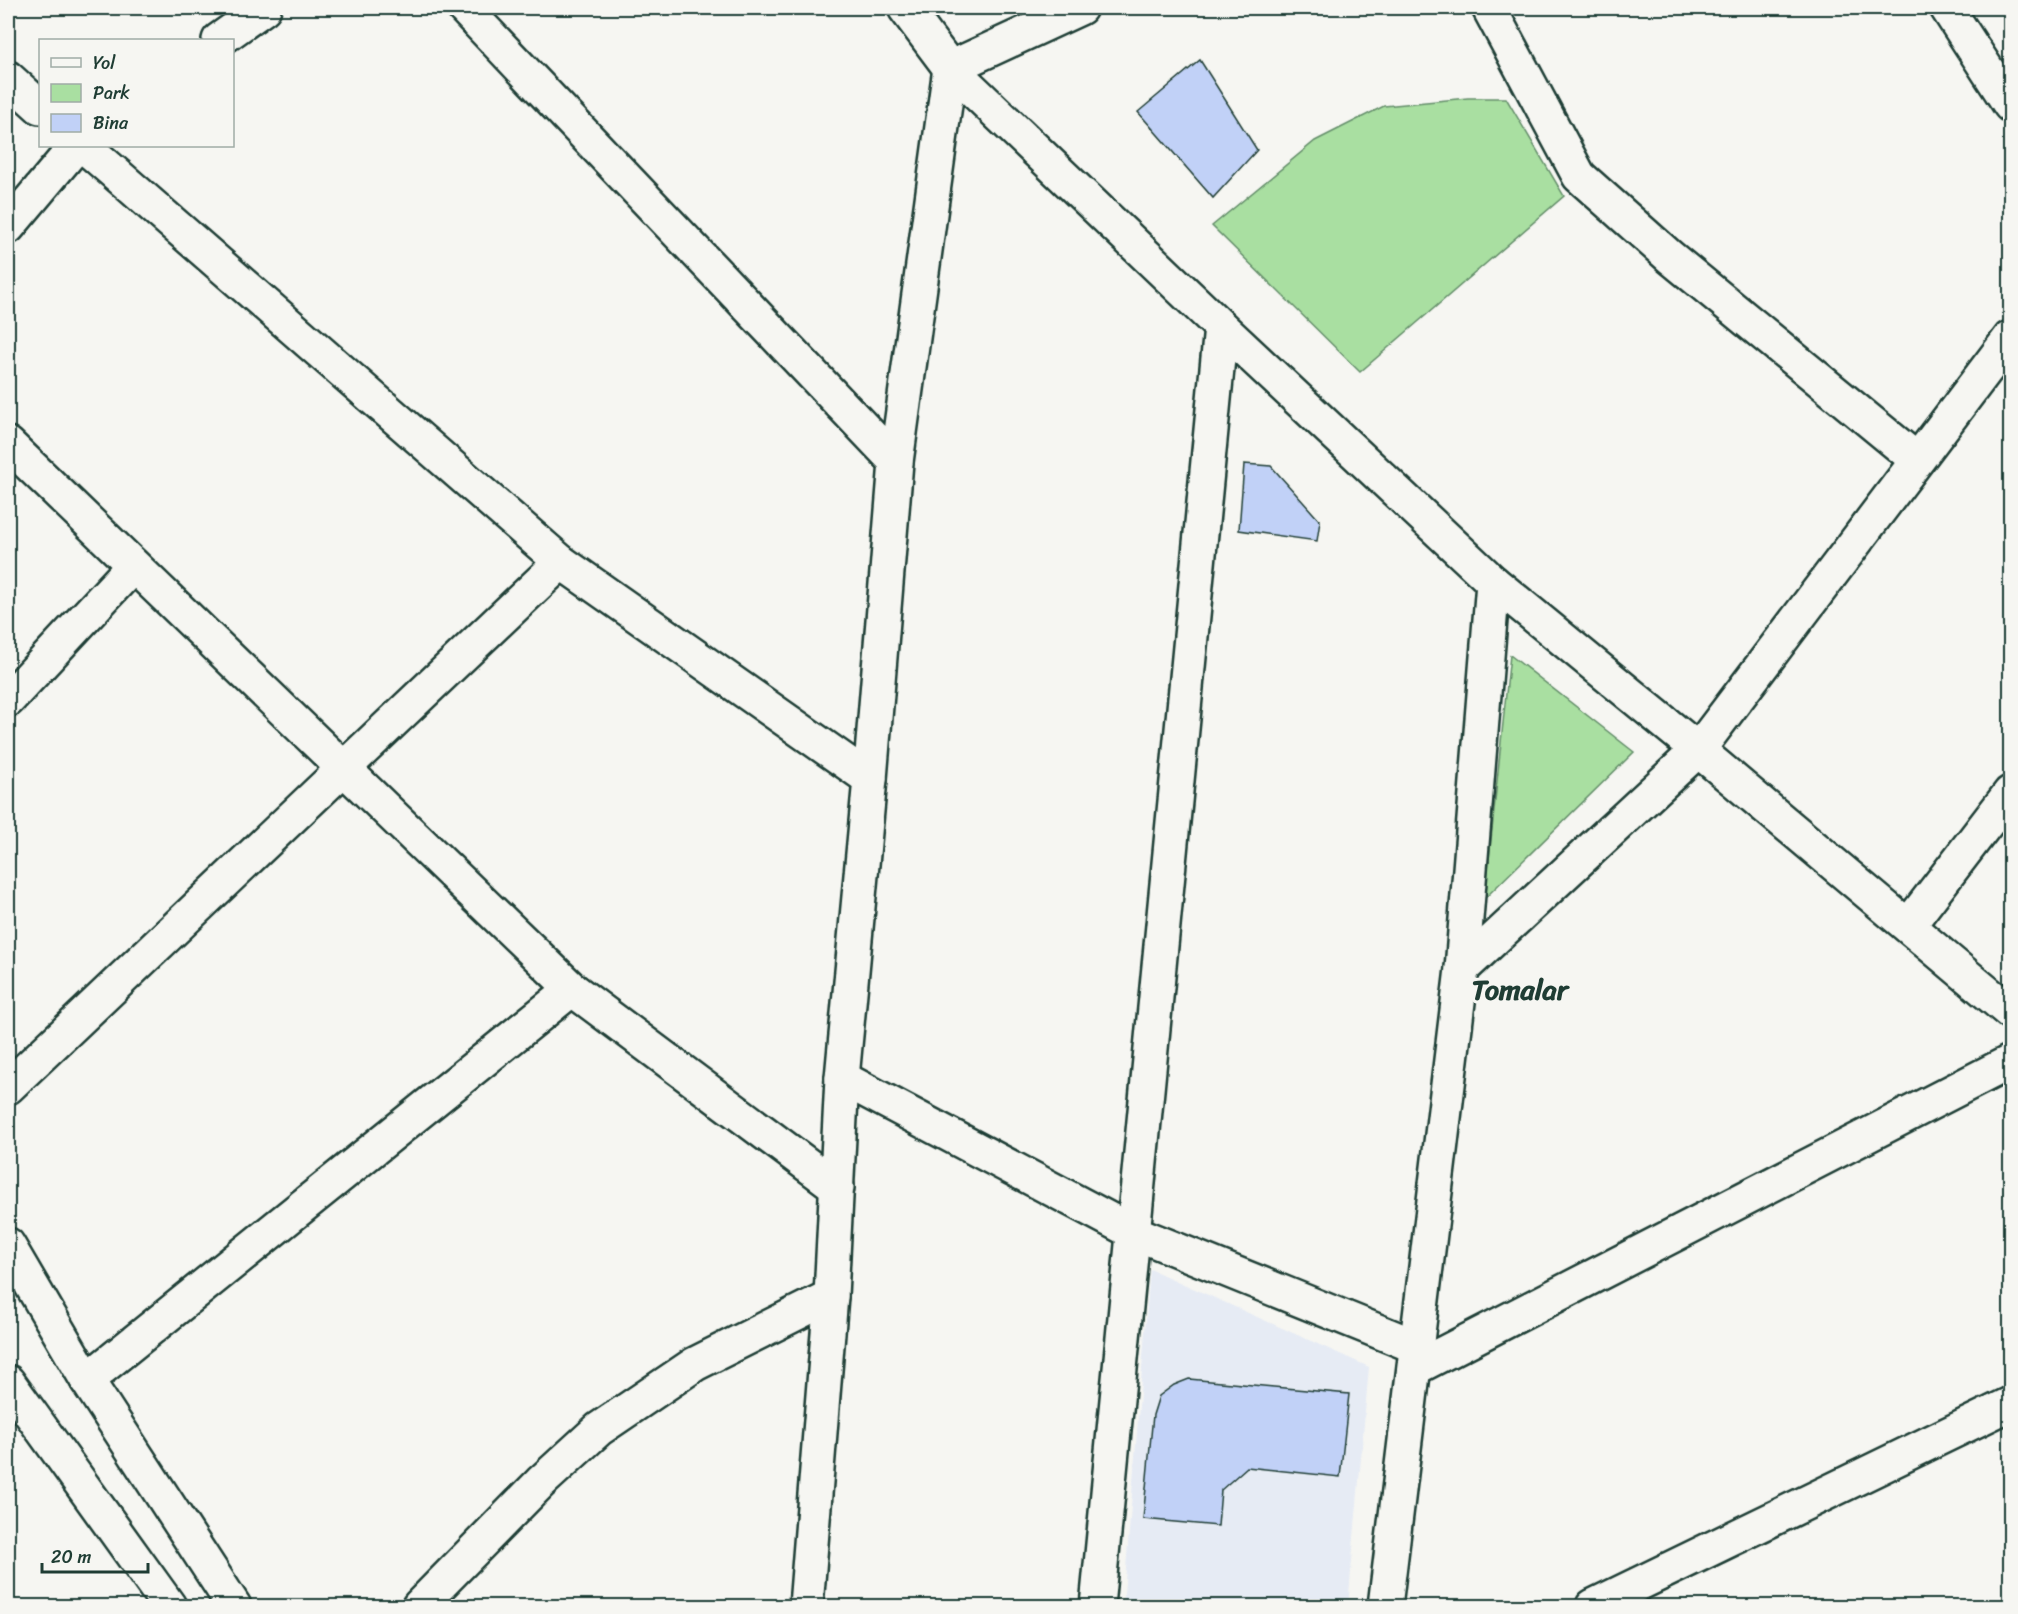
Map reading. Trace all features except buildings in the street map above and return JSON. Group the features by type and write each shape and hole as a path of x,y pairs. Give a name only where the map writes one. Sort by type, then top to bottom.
{"street":[{"path":"220,39 264,8"},
{"path":"464,8 896,462"},
{"path":"905,8 950,68 1493,582 1698,750 2010,1012"},
{"path":"950,68 1080,8"},
{"path":"1489,8 1579,176 1670,257 1917,460"},
{"path":"1947,8 2010,105"},
{"path":"806,1606 831,1296 842,1078 896,462 950,68"},
{"path":"8,78 39,106"},
{"path":"8,227 75,147"},
{"path":"85,147 561,562 870,779"},
{"path":"1097,1606 1221,327"},
{"path":"1462,969 1698,750 2010,338"},
{"path":"8,444 572,988 837,1186"},
{"path":"8,1087 561,562"},
{"path":"8,700 133,566"},
{"path":"1385,1606 1462,969 1493,582"},
{"path":"1908,926 2010,792"},
{"path":"87,1380 572,988"},
{"path":"1416,1358 2010,1062"},
{"path":"842,1078 1133,1232 1416,1358"},
{"path":"8,1245 87,1380 234,1606"},
{"path":"419,1606 541,1482 599,1429 695,1364 831,1296"},
{"path":"8,1382 169,1606"},
{"path":"1593,1606 2010,1404"}],"shaded area":[{"path":"1150,1269 1369,1367 1348,1606 1123,1606"}],"green space":[{"path":"1468,98 1506,98 1564,196 1360,372 1212,226 1315,141 1384,106"},
{"path":"1510,655 1634,752 1485,898"}],"district":[{"name":"Tomalar","path":"1520,989"}]}
